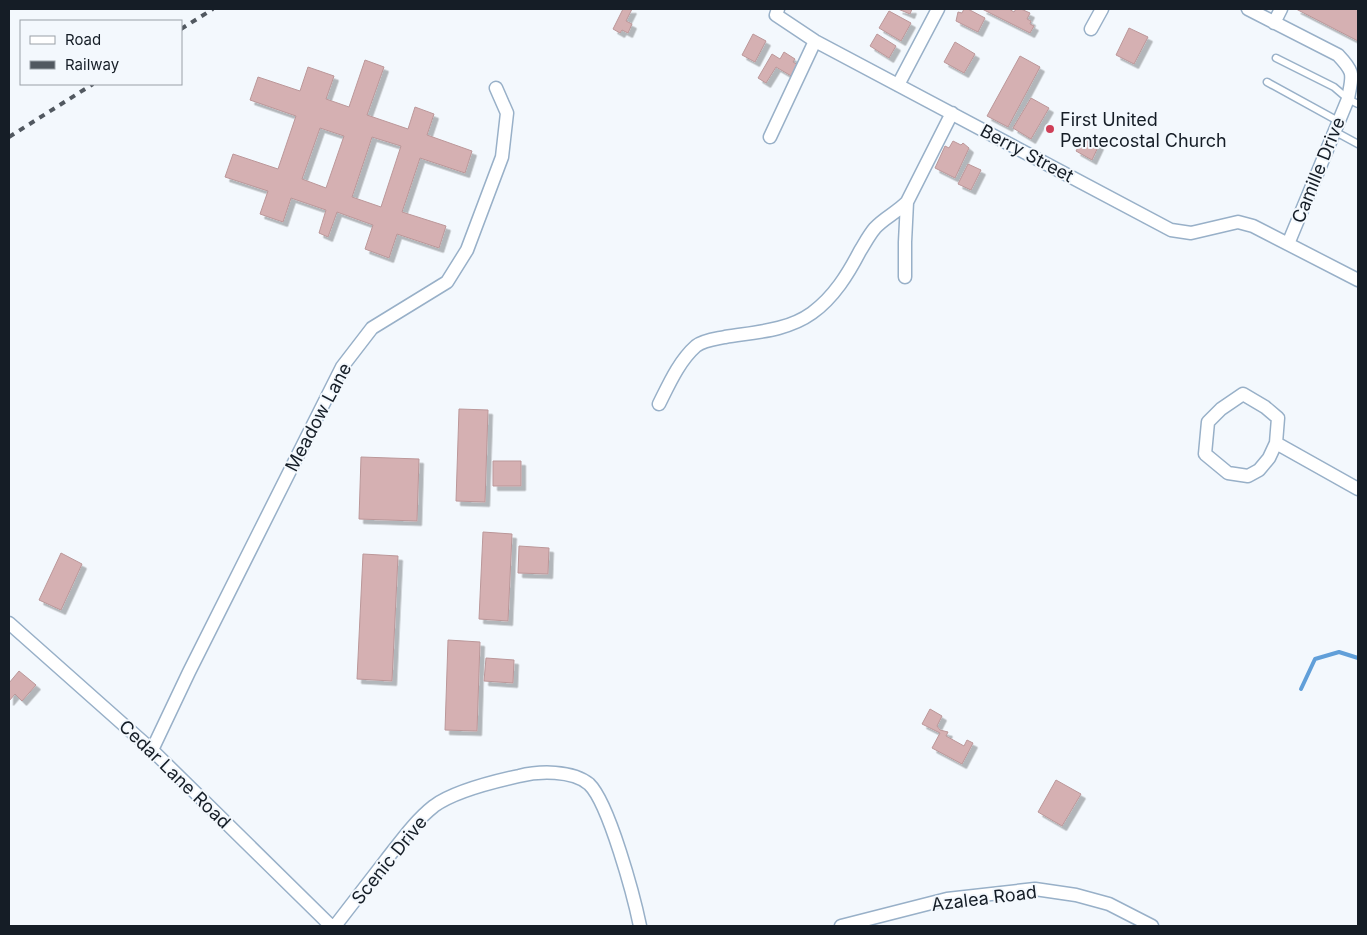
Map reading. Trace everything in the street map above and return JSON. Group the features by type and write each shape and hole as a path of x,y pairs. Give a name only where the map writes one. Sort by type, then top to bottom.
{"street":[{"path":"898,85 938,9"},
{"path":"1090,30 1102,9"},
{"path":"1249,9 1274,23 1281,9"},
{"name":"Berry Street","path":"777,12 814,41 1171,230 1191,233 1238,222 1253,226 1358,280"},
{"name":"Camille Drive","path":"1274,23 1338,55 1350,67 1352,75 1353,102 1336,126 1288,244"},
{"path":"770,137 814,41"},
{"name":"Meadow Lane","path":"152,750 342,366 372,328 447,282 467,250 502,157 507,113 496,88"},
{"path":"660,404 677,371 698,345 709,340 796,323 827,301 838,288 876,226 898,212 907,202 952,113"},
{"path":"905,277 907,202"},
{"path":"1243,394 1265,407 1278,418 1276,443 1269,458 1259,470 1248,476 1228,473 1205,454 1208,422 1221,409 1243,394"},
{"path":"1276,443 1358,489"},
{"name":"Cedar Lane Road","path":"11,628 152,750 331,926"},
{"name":"Scenic Drive","path":"335,926 409,830 435,806 463,792 499,780 536,772 573,776 589,785 605,809 623,863 640,926"},
{"name":"Azalea Road","path":"841,926 947,899 1035,889 1076,895 1109,904 1152,926"}],"lane":[{"path":"1276,58 1334,87 1353,102"},
{"path":"1267,82 1336,126 1358,144"}],"building":[{"path":"623,9 632,9 626,21 632,24 628,33 622,30 620,33 613,29"},
{"path":"898,9 912,9 910,14"},
{"path":"964,9 968,9 985,18 978,32 956,21 958,12 962,13"},
{"path":"982,9 1009,9 1014,12 1016,9 1021,9 1030,13 1027,19 1034,26 1030,33"},
{"path":"1296,9 1358,9 1358,41"},
{"path":"889,11 911,23 901,41 879,28"},
{"path":"1129,28 1148,37 1134,64 1116,55"},
{"path":"753,34 766,41 755,62 742,55"},
{"path":"877,34 896,46 889,58 870,46"},
{"path":"955,42 975,54 964,73 944,62"},
{"path":"784,52 795,59 793,62 800,66 793,77 776,67 766,83 758,78 772,54 780,59"},
{"path":"1020,56 1040,67 1008,127 987,116"},
{"path":"365,60 384,67 367,115 408,129 415,107 434,114 427,135 472,151 465,173 420,158 402,212 446,226 439,248 397,234 389,258 365,249 373,225 337,212 328,237 319,233 326,210 291,198 283,222 260,214 268,191 225,177 233,154 278,169 296,116 250,100 258,77 300,91 308,67 334,76 326,99 349,107","holes":["320,128 344,136 326,188 302,179","372,137 401,146 381,207 352,197"]},
{"path":"1031,98 1049,108 1031,139 1013,128"},
{"path":"1084,137 1099,145 1092,160 1076,151"},
{"path":"953,141 961,145 963,143 969,148 955,178 935,168 945,146 949,148"},
{"path":"968,164 981,170 971,190 958,184"},
{"path":"459,409 488,410 485,502 456,501"},
{"path":"361,457 419,459 417,521 359,519"},
{"path":"493,461 521,461 521,486 493,486"},
{"path":"483,532 512,534 508,621 479,619"},
{"path":"519,546 549,548 548,574 518,573"},
{"path":"61,553 82,564 61,610 39,600"},
{"path":"363,554 398,556 392,681 357,679"},
{"path":"448,640 480,642 477,731 445,730"},
{"path":"486,658 514,660 513,683 484,681"},
{"path":"19,671 36,685 22,701 15,694 9,701 9,683"},
{"path":"930,709 942,716 937,726 940,730 948,732 946,736 964,746 967,740 973,743 962,764 932,748 940,733 922,724"},
{"path":"1056,780 1081,794 1062,826 1038,812"}],"waterway":[{"path":"1301,689 1315,659 1339,652 1358,658"}],"railway":[{"path":"182,28 213,9"},
{"path":"9,137 91,85"}],"place":[{"name":"First United Pentecostal Church","path":"1050,129"}]}
